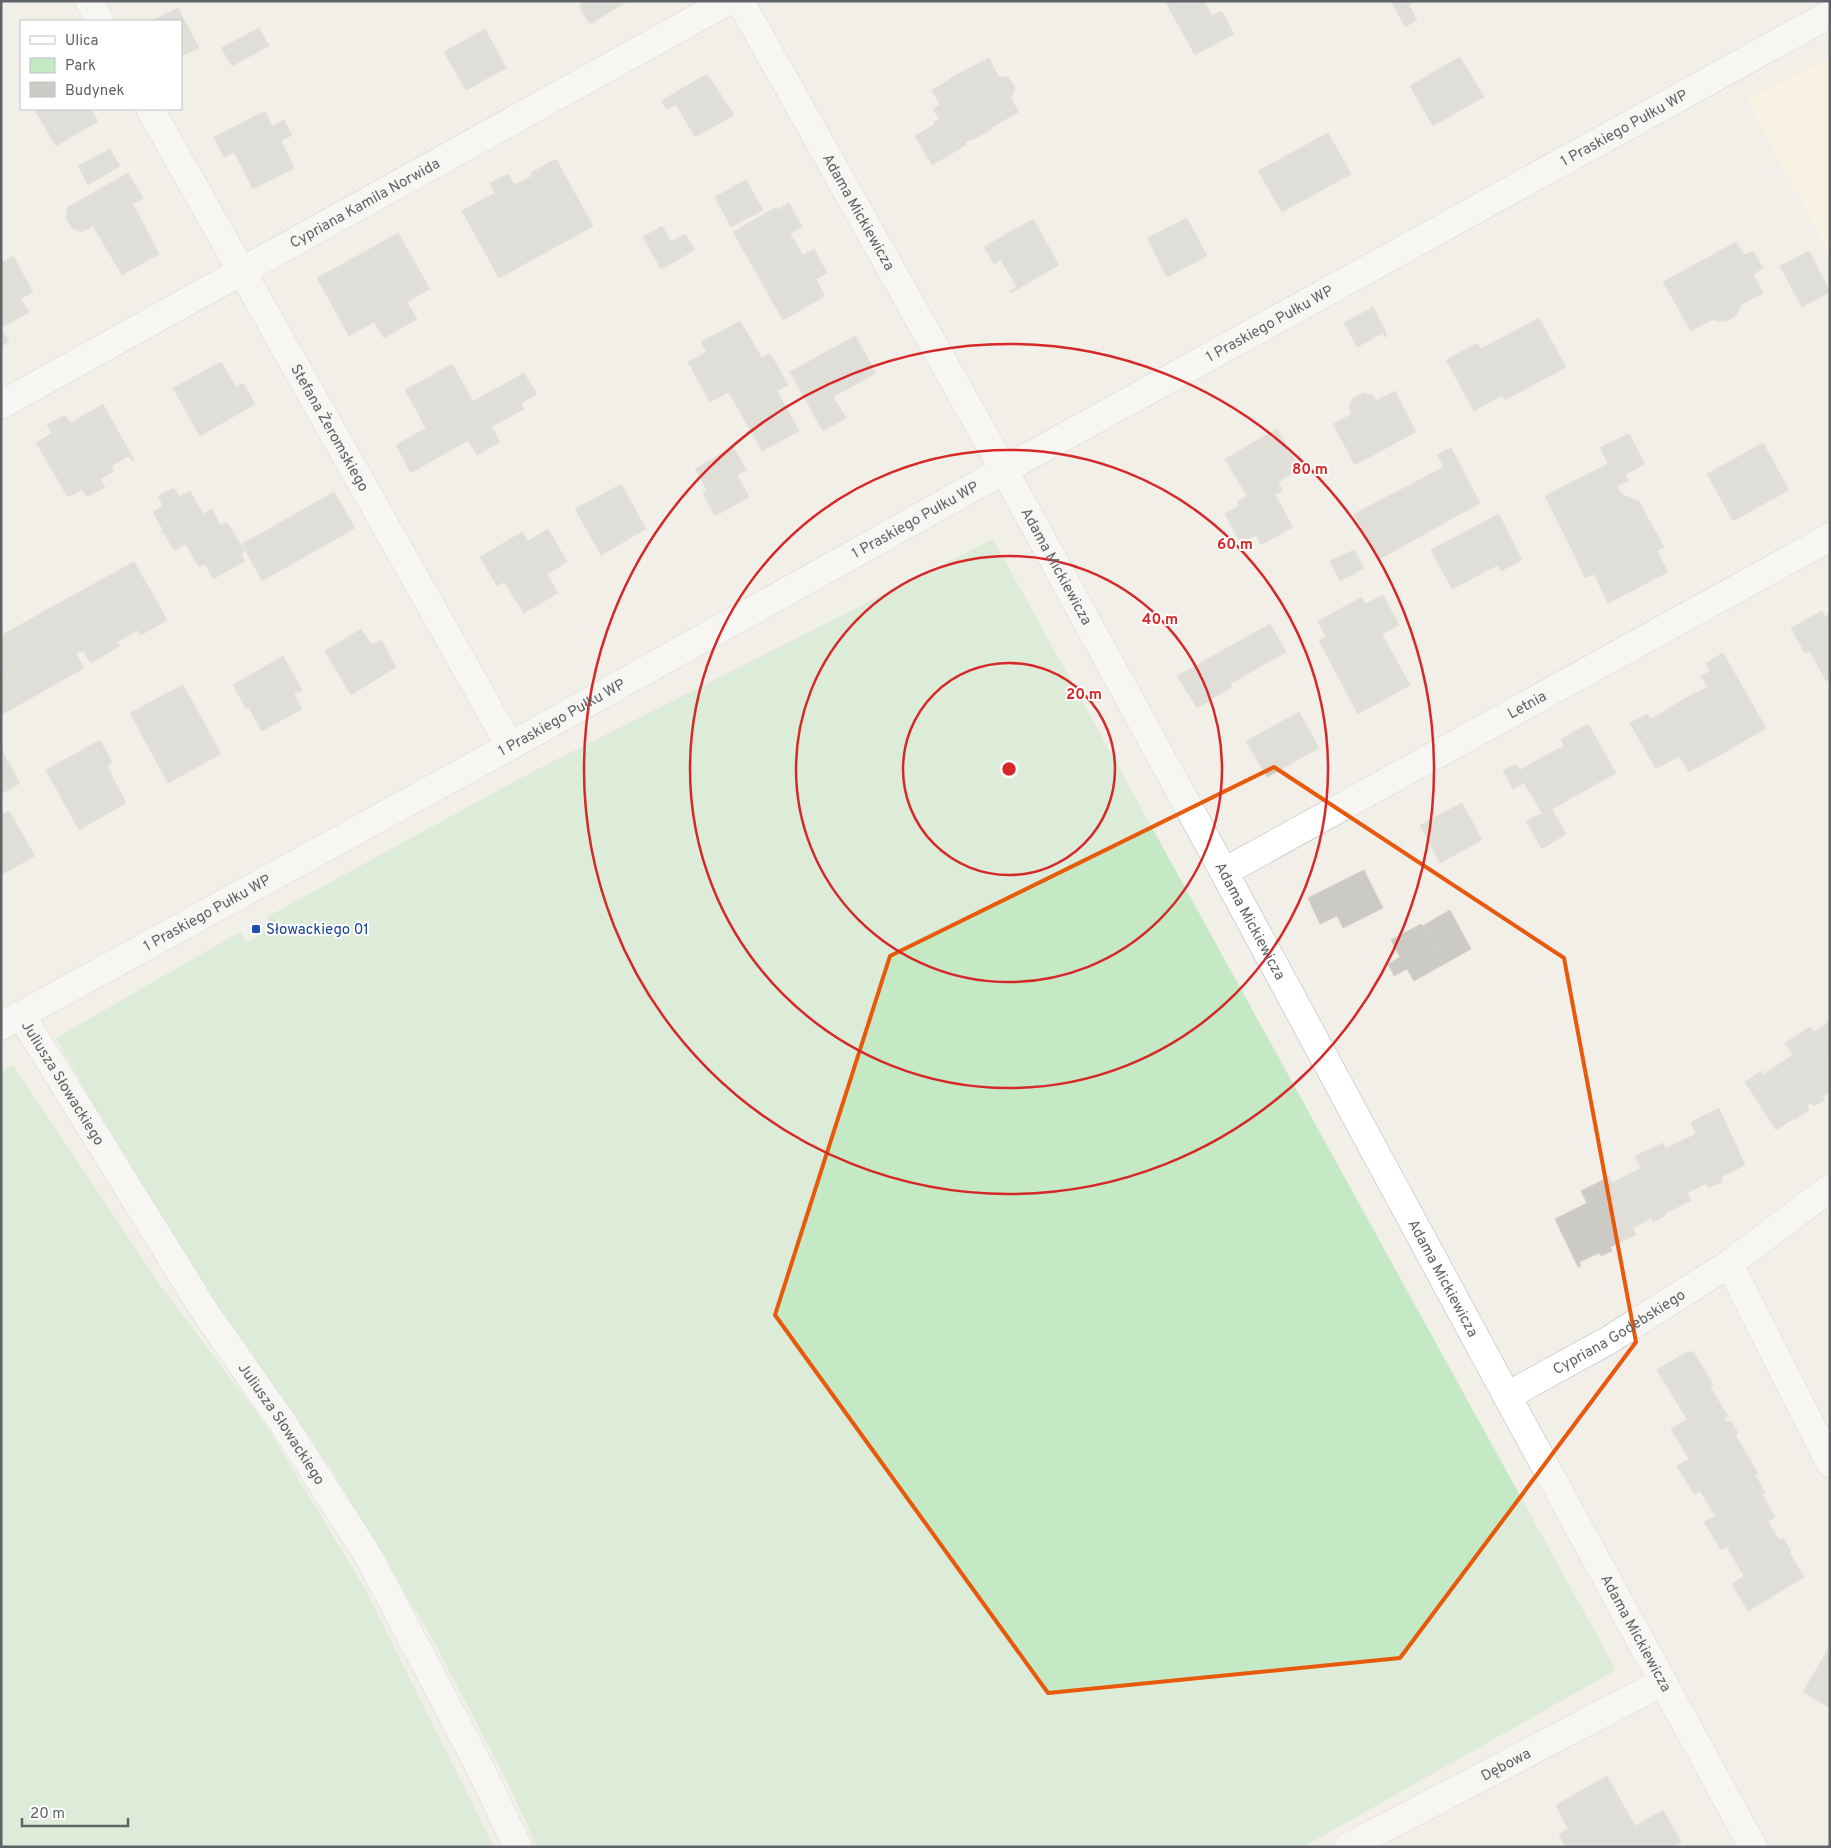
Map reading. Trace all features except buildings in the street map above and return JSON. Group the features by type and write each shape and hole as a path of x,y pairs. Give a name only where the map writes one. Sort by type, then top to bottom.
{"street":[{"path":"89,1 99,20"},
{"name":"Cypriana Kamila Norwida","path":"1,406 728,1"},
{"name":"Adama Mickiewicza","path":"740,1 1004,470 1753,1847"},
{"name":"1 Praskiego Pułku WP","path":"11,1021 1830,14"},
{"name":"Stefana Żeromskiego","path":"151,110 510,746"},
{"name":"Letnia","path":"1224,872 1830,537"},
{"name":"Juliusza Słowackiego","path":"11,1021 205,1312 285,1426 370,1560 479,1766 518,1847"},
{"name":"Cypriana Godebskiego","path":"1507,1396 1609,1340 1729,1264 1830,1188"},
{"path":"1729,1264 1830,1463"},
{"name":"Dębowa","path":"1348,1847 1663,1682"}],"highlighted area":[{"path":"1274,767 1564,958 1636,1342 1400,1658 1048,1693 775,1315 890,956"}],"shaded area":[{"path":"1830,58 1830,256 1747,99"}],"green space":[{"path":"993,539 1616,1670 1303,1847 537,1847 507,1781 432,1638 331,1469 169,1240 56,1038 240,932 247,942 273,927 267,917 530,773"},
{"path":"13,1065 160,1285 265,1424 364,1587 494,1847 1,1847 1,1072"}],"place":[{"name":"Słowackiego 01","path":"256,929"}]}
